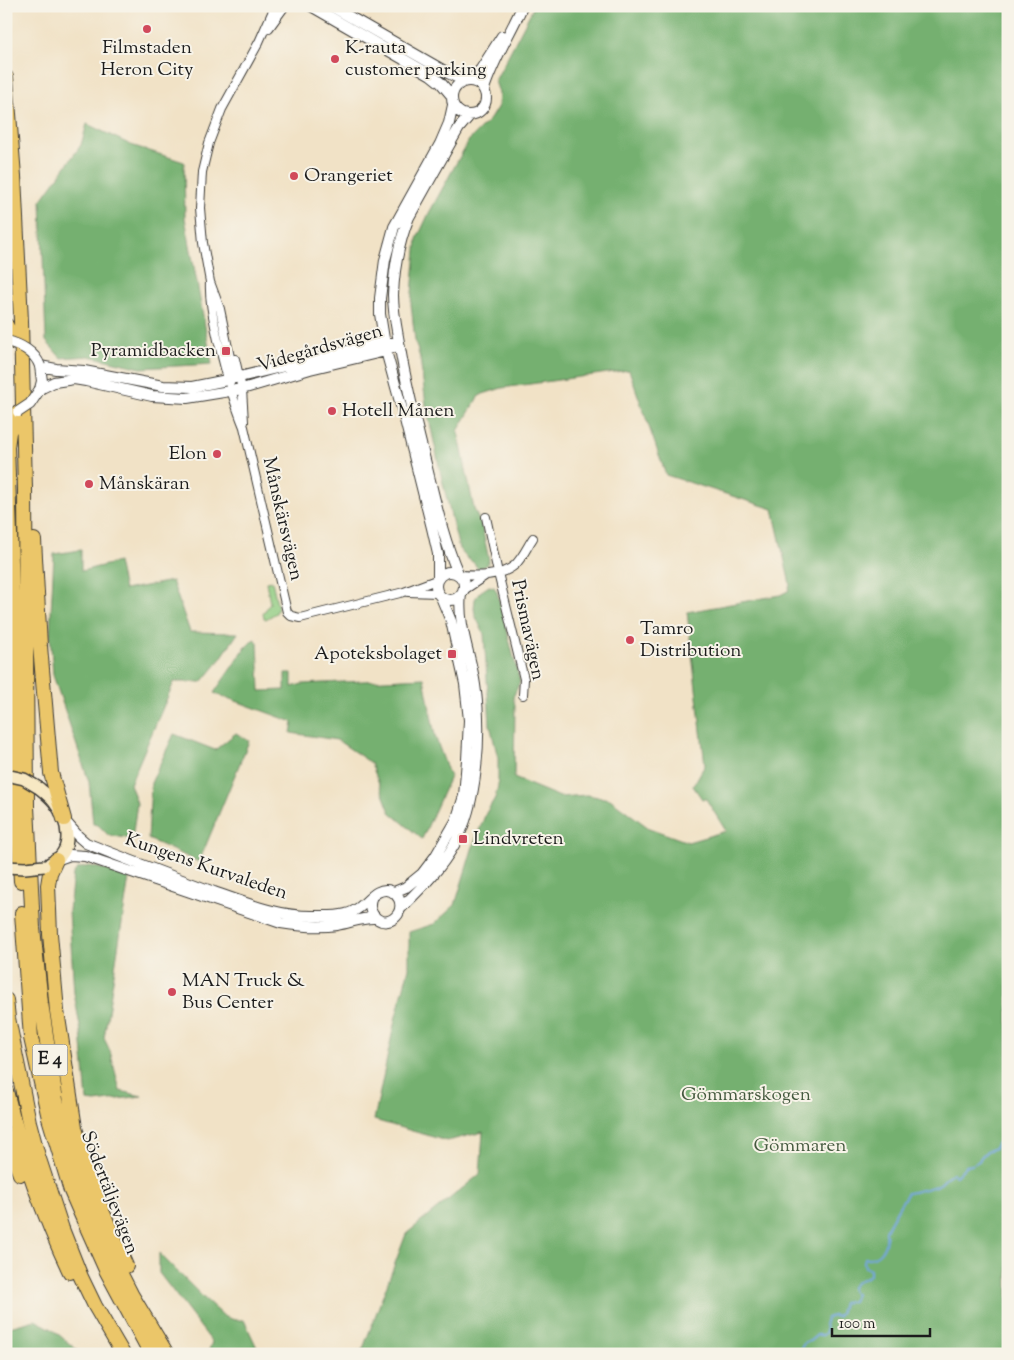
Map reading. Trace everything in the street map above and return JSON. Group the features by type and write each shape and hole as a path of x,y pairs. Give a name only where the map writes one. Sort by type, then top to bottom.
{"highway":[{"name":"Södertäljevägen","path":"6,77 14,176 21,321 25,498 27,806 33,928 41,1004 56,1100 75,1170 102,1237 131,1294 168,1354"},
{"path":"6,324 11,342"},
{"path":"12,414 7,447 10,500 15,788 31,1038 49,1118 71,1191 106,1270 151,1354"},
{"path":"23,428 30,469 40,646 51,773 64,819"},
{"path":"50,863 48,886 50,934 57,1012 75,1128 103,1213 168,1354"},
{"path":"6,1000 29,1122 62,1229 95,1306 123,1354"},
{"path":"6,1091 24,1158 39,1202 57,1245"},
{"path":"6,1137 27,1190 114,1354"}],"main road":[{"path":"6,775 24,779 40,788 54,801 64,819 67,838 64,850 50,863 25,868 6,867"}],"street":[{"name":"Månskärsvägen","path":"275,6 259,42 222,109 209,143 202,172 201,225 212,308 227,380 235,407 244,427 285,608 291,616 300,618 404,592"},
{"name":"Månskärsvägen","path":"259,42 285,6"},
{"path":"311,6 431,75 441,83 460,113 476,114 485,106 486,94 481,85 448,73 331,6"},
{"path":"394,892 406,887 422,874 435,857 456,821 464,796 469,720 465,684 451,621 435,584 438,554 406,420 385,347 380,314 382,274 394,227 445,133 455,87 467,81 481,70 522,6"},
{"path":"484,89 489,74 522,6"},
{"path":"400,909 399,899 394,892 387,890 381,890 372,896 369,906 370,911 376,918 387,921 397,915 400,909 428,882 454,845 466,822 472,799 476,762 478,723 475,685 460,611 464,581 452,560 442,527 410,400 394,315 394,271 404,230 416,204 452,140 470,115"},
{"name":"Månskärsvägen","path":"210,282 220,298 224,310 242,389 244,427"},
{"path":"11,342 29,351 42,366 42,388 30,404 12,414"},
{"name":"Videgårdsvägen","path":"42,366 84,371 163,386 192,387 399,344"},
{"name":"Videgårdsvägen","path":"42,388 54,382 74,379 143,395 186,398 231,392 385,347"},
{"name":"Prismavägen","path":"486,517 524,679 523,695"},
{"name":"Prismavägen","path":"459,574 485,576 498,573 513,566 522,556 533,538"},
{"path":"404,592 437,578 446,572 453,571 459,574"},
{"name":"Prismavägen","path":"463,592 485,576"},
{"path":"404,592 439,595 455,600 463,592"},
{"name":"Kungens Kurvaleden","path":"64,819 78,836 86,842 161,873 266,910 286,915 336,916 359,908 372,896"},
{"name":"Kungens Kurvaleden","path":"50,863 70,855 85,856 281,923 320,927 376,918"}],"green space":[{"name":"Gömmarskogen","path":"534,6 1008,6 1008,1354 361,1354 406,1234 480,1174 483,1132 447,1141 374,1120 395,1020 409,968 409,932 434,924 455,905 473,846 486,813 495,798 498,786 498,758 490,725 484,634 475,615 475,599 480,592 489,586 494,587 497,592 520,682 513,697 515,705 514,778 560,797 587,795 610,799 649,828 688,842 726,831 706,799 702,799 693,786 705,765 687,612 780,595 788,591 790,584 773,509 666,475 629,370 502,388 478,397 458,431 474,509 482,527 489,560 487,565 478,569 459,549 426,405 420,358 415,341 411,304 417,239 469,140 490,119 498,106 499,93 495,81"},
{"path":"87,124 131,145 184,162 185,218 212,364 141,368 89,356 61,358 46,341 41,201 81,145"},
{"path":"81,550 81,571 118,562 124,590 172,581 190,632 238,633 202,682 174,682 130,784 137,803 132,839 108,835 98,825 93,824 89,782 53,675 50,633 54,554"},
{"path":"272,581 278,608 276,613 266,619 263,614 270,603 266,582"},
{"path":"254,639 258,642 260,691 285,690 285,673 292,673 292,687 302,684 424,678 435,736 450,777 422,839 390,812 371,763 337,740 291,733 293,722 214,693 245,648"},
{"path":"236,733 249,741 199,862 148,839 151,783 174,734 215,750"},
{"path":"89,866 129,878 104,1038 110,1051 120,1091 142,1096 95,1102 87,1101 81,1032 74,993 69,911 73,874 77,869"},
{"path":"159,1253 225,1317 244,1320 260,1354 211,1354 209,1350 212,1342 159,1273"},
{"path":"35,1320 52,1329 80,1354 14,1354 6,1351 6,1328"}],"waterway":[{"path":"797,1354 805,1342 826,1332 825,1322 827,1318 837,1317 840,1314 843,1303 853,1301 856,1294 852,1291 852,1287 870,1275 870,1270 865,1267 865,1258 876,1256 882,1251 887,1228 908,1193 940,1184 952,1173 956,1176 966,1166 979,1161 987,1151 995,1148 998,1143 1008,1140"}],"place":[{"name":"Filmstaden Heron City","path":"147,29"},
{"name":"K-rauta customer parking","path":"335,59"},
{"name":"Orangeriet","path":"294,176"},
{"name":"Pyramidbacken","path":"226,351"},
{"name":"Hotell Månen","path":"332,411"},
{"name":"Elon","path":"217,454"},
{"name":"Månskäran","path":"89,484"},
{"name":"Tamro Distribution","path":"630,640"},
{"name":"Apoteksbolaget","path":"452,654"},
{"name":"Lindvreten","path":"463,839"},
{"name":"MAN Truck & Bus Center","path":"172,992"}],"park label":[{"name":"Gömmaren","path":"800,1146"}]}
